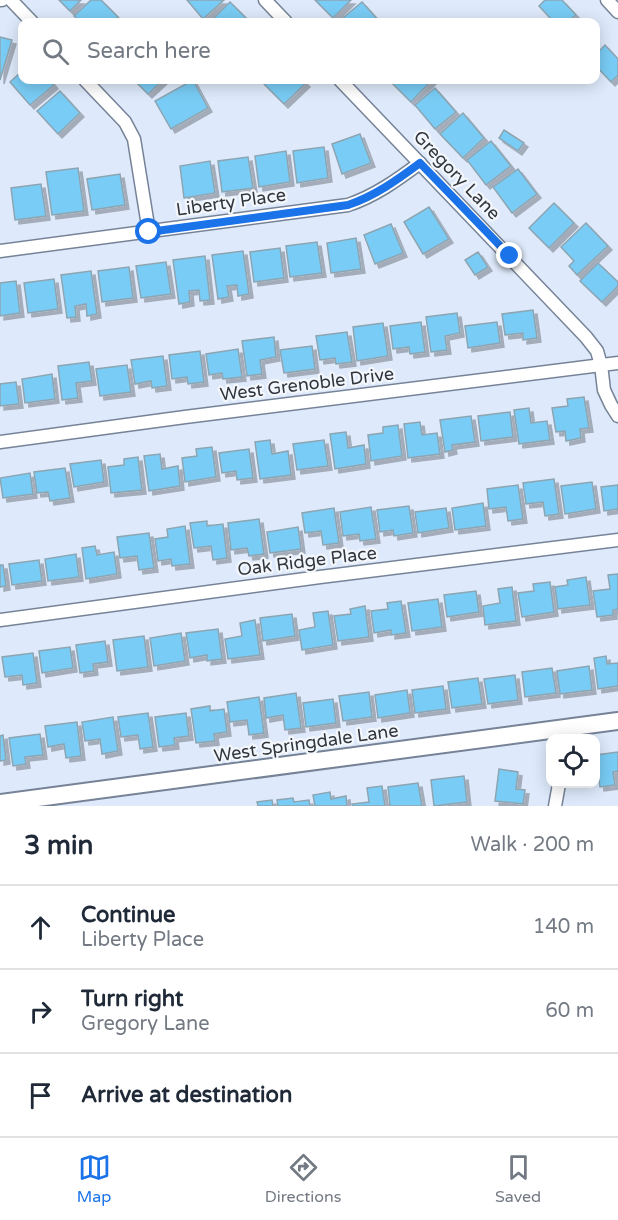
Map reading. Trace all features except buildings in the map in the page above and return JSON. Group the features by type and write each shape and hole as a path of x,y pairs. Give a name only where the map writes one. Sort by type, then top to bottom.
{"street":[{"path":"11,0 28,18"},
{"path":"266,0 282,18"},
{"path":"607,0 618,12"},
{"path":"89,84 125,122 134,139 149,232"},
{"name":"Gregory Lane","path":"344,84 586,337 597,351 602,365 604,390 610,405 618,416"},
{"name":"Liberty Place","path":"0,251 348,205 390,185 420,163"},
{"name":"West Grenoble Drive","path":"0,442 618,363"},
{"name":"Oak Ridge Place","path":"0,620 618,540"},
{"name":"West Springdale Lane","path":"555,734 618,721"},
{"name":"West Springdale Lane","path":"0,803 546,735"},
{"path":"555,806 558,788"}],"route":[{"path":"149,232 348,205 390,185 420,163 510,256"}]}
